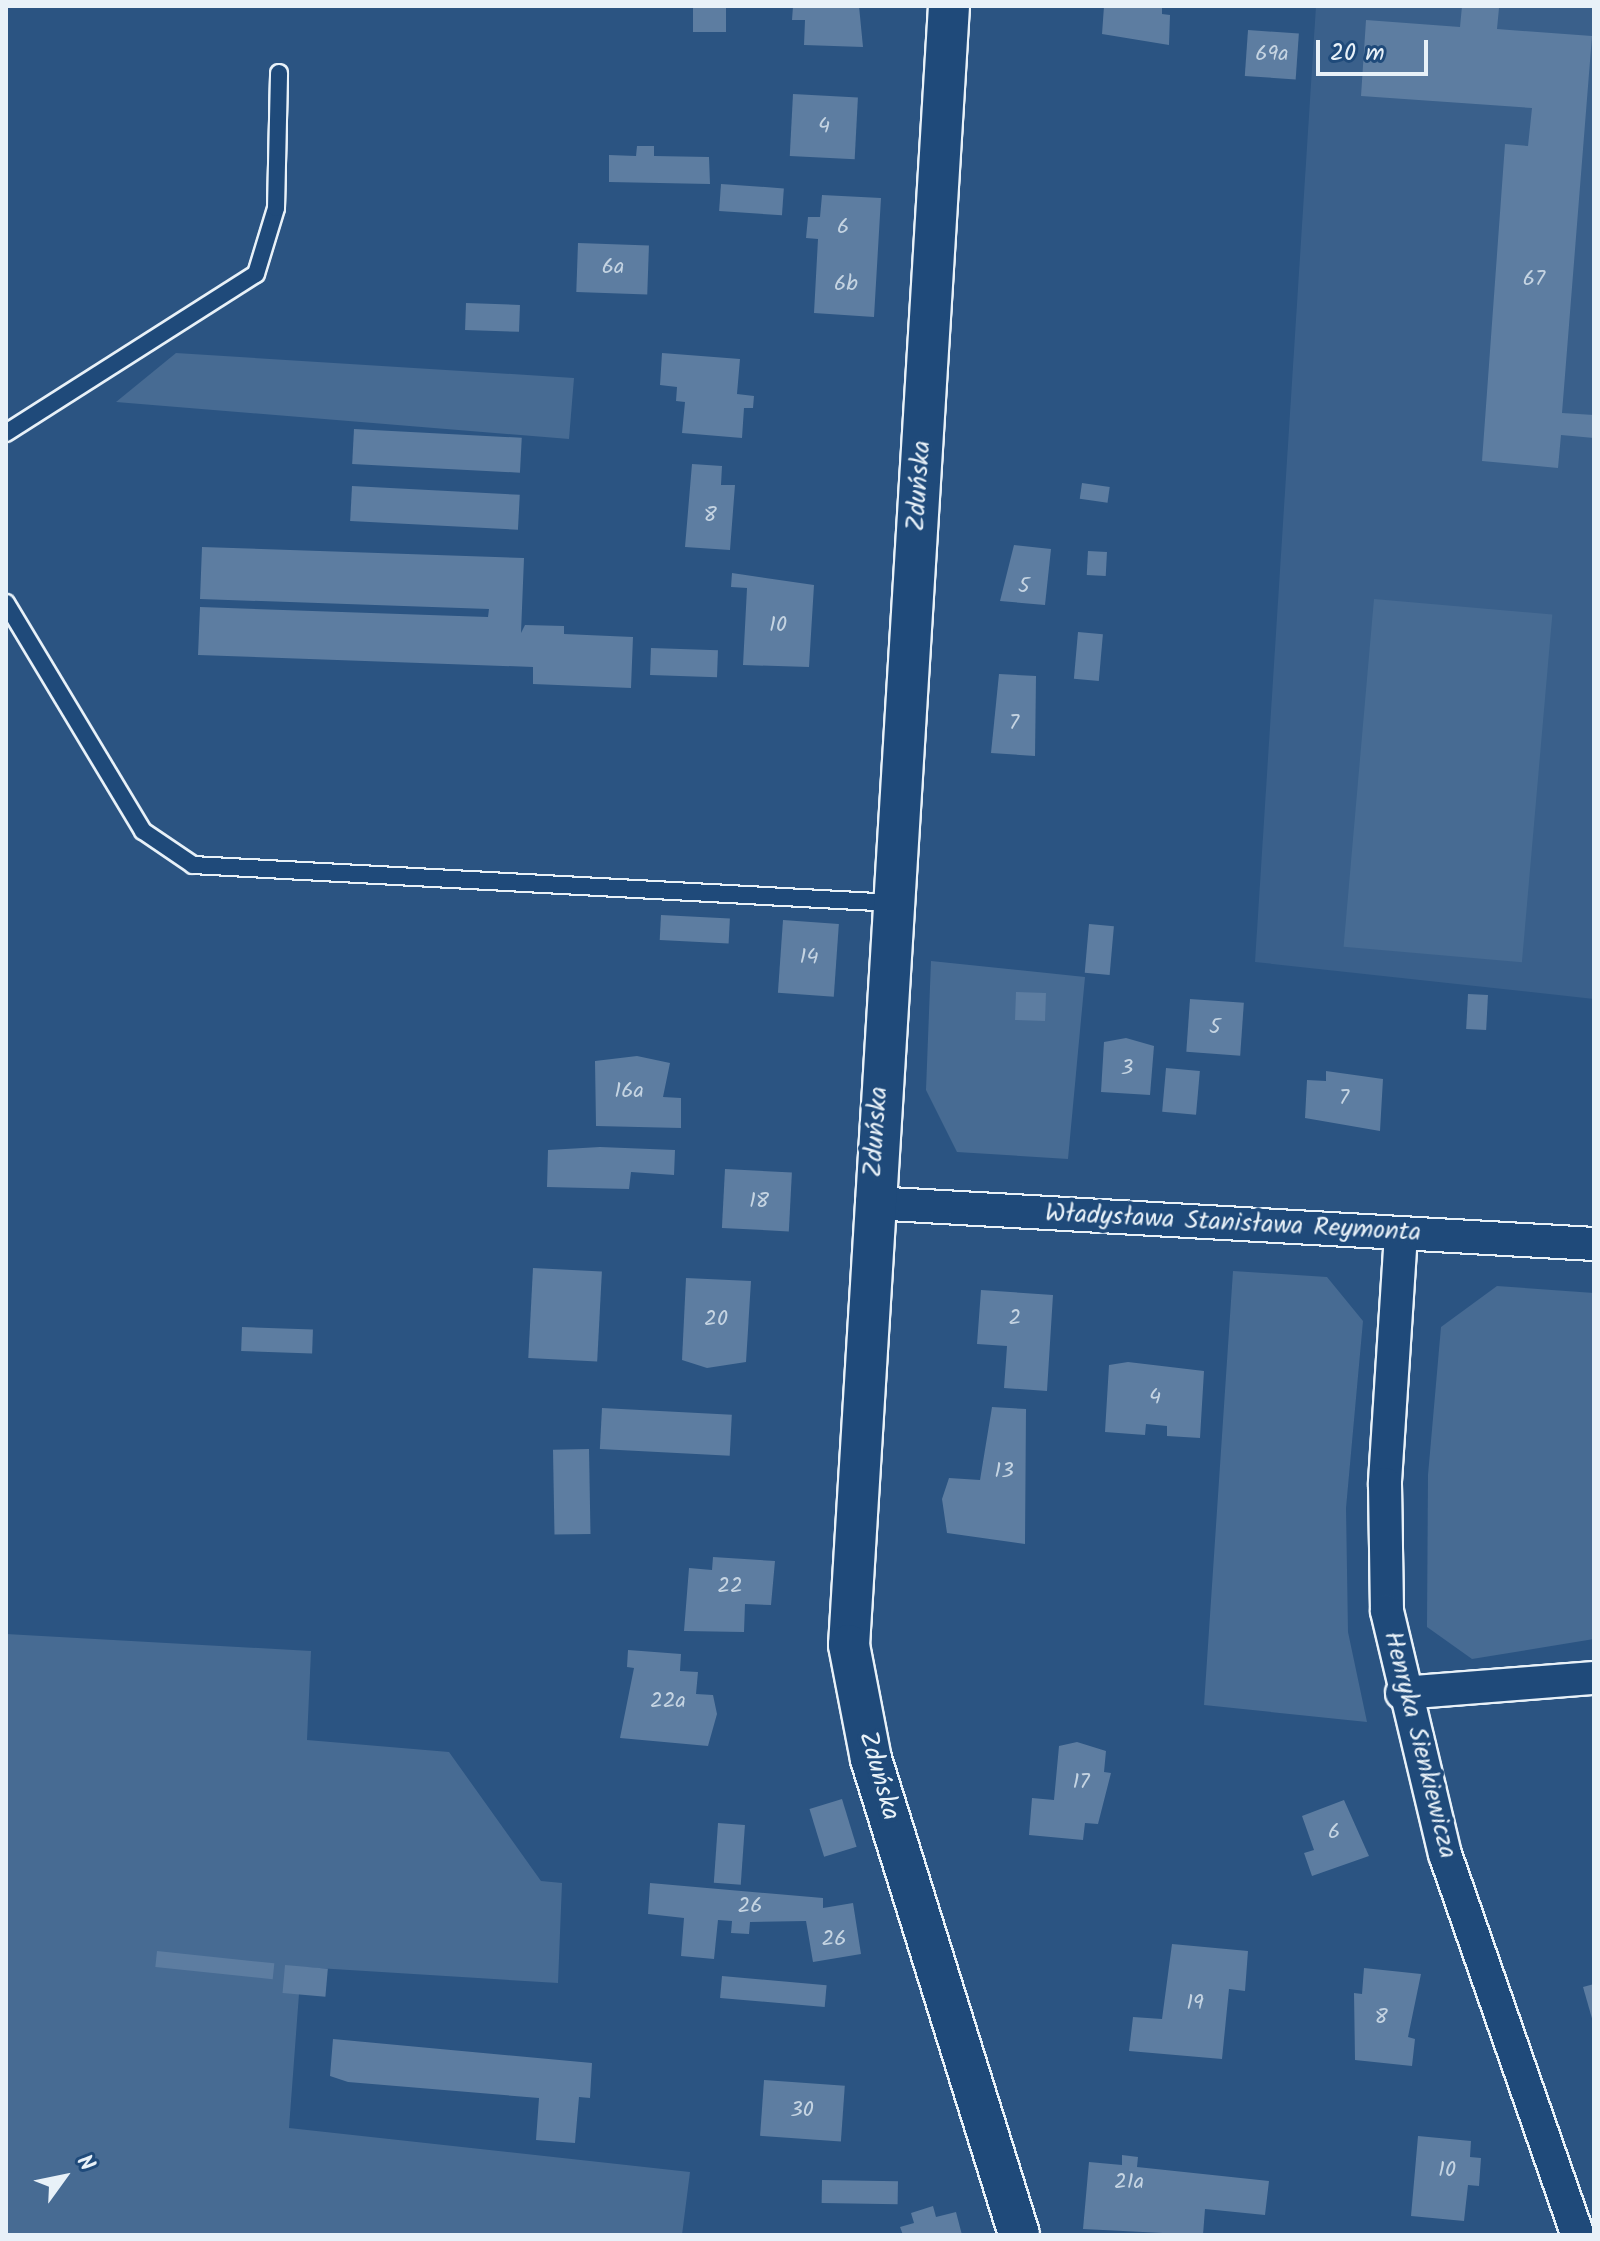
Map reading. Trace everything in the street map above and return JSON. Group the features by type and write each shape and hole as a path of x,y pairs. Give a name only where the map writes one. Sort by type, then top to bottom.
{"street":[{"name":"Zduńska","path":"949,6 894,903 848,1580 856,1694 1019,2235"},
{"name":"Władysława Stanisława Reymonta","path":"872,1203 1594,1244"},
{"name":"Henryka Sienkiewicza","path":"1401,1234 1385,1484 1387,1611 1402,1693 1445,1854 1578,2235"},
{"path":"1402,1693 1594,1678"}],"lane":[{"path":"6,433 256,274 276,208 279,73"},
{"path":"6,603 143,831 193,865 894,903"}],"shaded area":[{"path":"1316,6 1594,6 1594,999 1255,962"},
{"path":"176,353 574,378 569,439 116,402"},
{"path":"1374,599 1552,615 1522,962 1344,947"},
{"path":"931,961 1085,977 1068,1159 957,1152 926,1090"},
{"path":"1233,1271 1327,1277 1363,1321 1346,1508 1348,1632 1367,1722 1204,1705"},
{"path":"1497,1286 1594,1293 1594,1639 1472,1659 1427,1627 1428,1475 1441,1327"},
{"path":"6,1634 311,1651 307,1740 449,1752 541,1881 562,1883 558,1983 301,1967 289,2128 690,2172 682,2235 6,2235"}],"building":[{"path":"693,6 726,6 726,32 693,32"},
{"path":"793,6 859,6 863,47 804,45 805,20 792,20"},
{"path":"1104,6 1162,6 1162,14 1170,15 1169,45 1102,34"},
{"path":"1462,6 1499,8 1497,29 1592,36 1562,413 1594,415 1594,438 1561,435 1558,468 1482,461 1505,144 1528,146 1532,108 1361,96 1366,20 1460,27"},
{"path":"1248,30 1299,34 1296,79 1245,76"},
{"path":"793,94 858,97 855,159 790,156"},
{"path":"637,146 654,146 654,156 709,157 710,184 609,182 609,155 636,156"},
{"path":"721,184 784,188 782,215 719,211"},
{"path":"822,195 881,198 874,317 814,313 818,239 806,238 808,217 820,217"},
{"path":"578,243 649,245 647,294 576,292"},
{"path":"466,303 520,305 519,332 465,330"},
{"path":"662,353 740,359 737,394 754,396 753,408 744,408 742,438 682,433 685,402 676,401 677,387 660,385"},
{"path":"354,429 522,438 520,473 352,464"},
{"path":"692,464 722,466 721,485 735,485 730,550 685,547"},
{"path":"1082,483 1110,487 1108,503 1080,499"},
{"path":"352,486 520,495 518,530 350,521"},
{"path":"1014,545 1051,549 1045,605 1000,601"},
{"path":"202,547 524,558 521,633 525,625 564,626 564,634 633,637 631,688 533,684 533,667 198,655 200,607 488,617 489,609 200,599"},
{"path":"1088,551 1107,552 1106,576 1087,575"},
{"path":"732,573 814,585 809,667 743,665 747,588 731,587"},
{"path":"1078,632 1103,634 1099,681 1074,679"},
{"path":"651,648 718,650 717,677 650,675"},
{"path":"999,674 1036,676 1035,756 991,753"},
{"path":"661,915 730,919 729,944 660,940"},
{"path":"783,920 839,924 834,997 778,993"},
{"path":"1089,924 1114,926 1110,975 1085,973"},
{"path":"1016,992 1046,993 1045,1021 1015,1020"},
{"path":"1468,994 1488,995 1486,1030 1466,1029"},
{"path":"1190,999 1244,1003 1240,1056 1186,1052"},
{"path":"1126,1038 1154,1046 1150,1095 1101,1092 1104,1042"},
{"path":"637,1056 670,1063 663,1097 681,1098 681,1128 596,1126 595,1061"},
{"path":"1166,1068 1200,1071 1196,1115 1162,1112"},
{"path":"1326,1071 1383,1079 1380,1131 1305,1118 1307,1080 1326,1081"},
{"path":"600,1147 675,1150 674,1175 631,1172 629,1189 547,1187 548,1150"},
{"path":"725,1169 792,1173 789,1231 722,1228"},
{"path":"533,1268 602,1272 597,1361 528,1358"},
{"path":"686,1278 751,1281 746,1362 707,1368 682,1360"},
{"path":"981,1290 1053,1295 1047,1391 1004,1388 1007,1346 977,1344"},
{"path":"242,1327 313,1329 312,1353 241,1351"},
{"path":"1128,1362 1204,1371 1200,1438 1167,1436 1167,1426 1146,1424 1145,1435 1105,1432 1109,1365"},
{"path":"992,1407 1026,1409 1025,1544 947,1533 942,1499 949,1478 980,1480"},
{"path":"602,1408 732,1415 730,1456 600,1449"},
{"path":"589,1449 590,1534 554,1535 553,1450"},
{"path":"713,1557 775,1561 771,1605 745,1604 744,1632 684,1631 689,1568 712,1570"},
{"path":"628,1650 681,1654 680,1671 698,1672 696,1694 713,1695 717,1714 708,1746 620,1738 634,1668 627,1667"},
{"path":"1077,1742 1106,1751 1104,1772 1111,1773 1098,1824 1085,1823 1083,1840 1029,1835 1032,1798 1054,1800 1059,1746"},
{"path":"842,1799 857,1847 824,1857 809,1809"},
{"path":"1344,1800 1369,1856 1312,1876 1304,1853 1314,1850 1302,1816"},
{"path":"718,1823 745,1825 741,1885 714,1883"},
{"path":"650,1883 823,1898 823,1908 853,1903 861,1954 813,1962 806,1921 750,1922 749,1934 731,1933 732,1921 718,1920 714,1959 681,1956 684,1918 648,1914"},
{"path":"1172,1944 1248,1951 1245,1991 1229,1989 1222,2059 1129,2051 1133,2017 1162,2019"},
{"path":"157,1951 274,1963 273,1979 155,1967"},
{"path":"285,1965 328,1969 325,1997 283,1993"},
{"path":"1364,1968 1421,1974 1408,2037 1415,2039 1412,2066 1355,2060 1354,1993 1362,1994"},
{"path":"722,1976 827,1985 825,2007 720,1998"},
{"path":"1594,1984 1594,2022 1593,2022 1583,1987"},
{"path":"333,2039 592,2063 590,2098 579,2097 575,2143 536,2140 539,2098 348,2082 330,2076"},
{"path":"764,2080 845,2086 841,2142 760,2136"},
{"path":"1418,2136 1471,2141 1470,2157 1481,2158 1479,2186 1468,2185 1464,2221 1411,2216"},
{"path":"1122,2155 1138,2157 1137,2167 1269,2181 1265,2215 1205,2209 1203,2235 1083,2229 1089,2162 1122,2165"},
{"path":"822,2180 898,2181 898,2204 822,2203"},
{"path":"933,2206 936,2217 956,2212 962,2235 903,2235 900,2227 914,2223 911,2213"}]}
